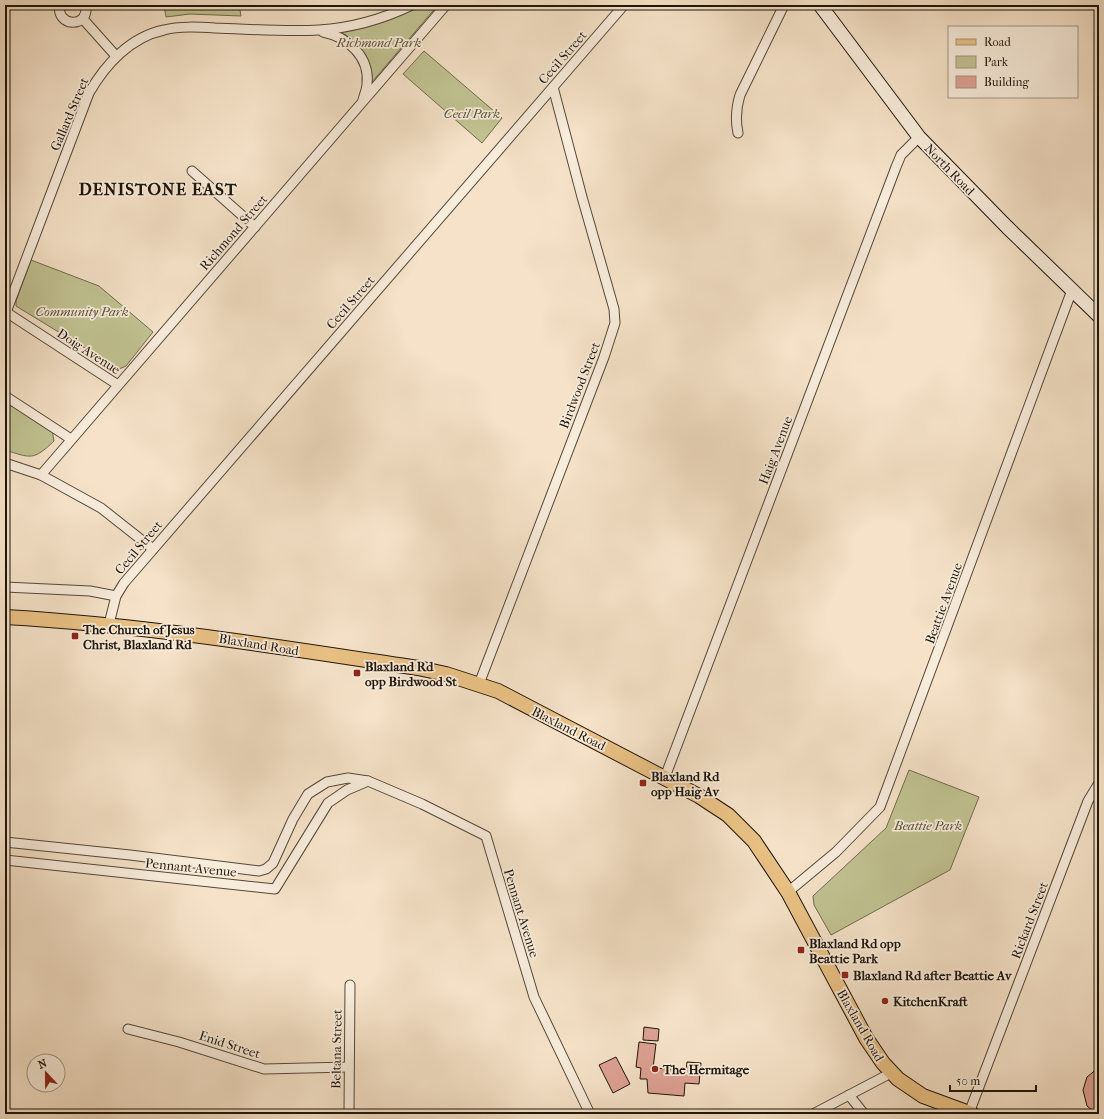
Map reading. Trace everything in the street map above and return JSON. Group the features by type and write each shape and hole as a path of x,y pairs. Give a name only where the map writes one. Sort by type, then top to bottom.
{"main road":[{"name":"Blaxland Road","path":"5,617 109,624 203,636 418,668 446,674 479,684 498,692 665,778 714,806 741,826 754,841 788,892 876,1055 891,1073 911,1089 924,1096 970,1114"}],"street":[{"path":"60,5 61,14 65,20 71,22 77,22 83,18 86,13 86,5"},
{"name":"Gallard Street","path":"6,313 89,93 101,72 116,56 138,40 163,30 190,27 318,30 345,27 372,20 412,5"},
{"name":"Richmond Street","path":"41,475 446,5"},
{"name":"Cecil Street","path":"109,624 116,596 124,583 624,5"},
{"path":"738,133 735,122 736,107 740,95 784,5"},
{"name":"North Road","path":"820,5 919,137 1007,228 1099,316"},
{"path":"83,18 116,56"},
{"name":"Gallard Street","path":"318,30 348,41 358,52 366,69 368,84 362,103"},
{"name":"Birdwood Street","path":"479,684 604,357 615,323 614,308 582,197 554,87"},
{"name":"Haig Avenue","path":"665,778 896,167 901,155 919,137"},
{"path":"192,171 255,227"},
{"name":"Beattie Avenue","path":"788,892 836,852 880,808 1072,290"},
{"name":"Doig Avenue","path":"6,313 118,385"},
{"path":"5,396 71,439"},
{"path":"5,463 41,475 100,508 153,549"},
{"path":"5,587 90,591 116,596"},
{"name":"Pennant Avenue","path":"5,842 259,872 266,869 273,863 293,819 308,794 327,782 348,778 368,781 422,804 486,836 534,997 590,1114"},
{"name":"Pennant Avenue","path":"5,860 275,889 328,803 347,790 368,781"},
{"name":"Rickard Street","path":"970,1114 1088,801 1099,783"},
{"name":"Beltana Street","path":"349,1114 350,985"},
{"name":"Enid Street","path":"128,1029 179,1042 264,1069 349,1067"},
{"path":"813,1114 891,1073"},
{"path":"849,1096 864,1114"}],"green space":[{"path":"164,5 239,5 241,16 190,14 166,17"},
{"name":"Richmond Park","path":"418,5 438,5 371,83 371,76 335,31 386,20"},
{"name":"Cecil Park","path":"424,51 502,118 482,143 403,74"},
{"name":"Community Park","path":"31,260 99,286 153,332 126,366 119,369 16,306 16,301"},
{"path":"5,402 52,430 54,441 41,452 31,456 21,455 5,450"},
{"name":"Beattie Park","path":"909,770 979,797 950,870 831,935 814,905 813,896 886,828"}],"building":[{"path":"644,1027 659,1029 658,1041 643,1040"},
{"name":"The Hermitage","path":"639,1042 656,1044 653,1068 686,1070 687,1062 701,1063 699,1084 685,1083 684,1096 648,1093 647,1079 640,1079 641,1068 636,1067"},
{"path":"616,1057 630,1084 613,1093 599,1065"},
{"path":"1098,1068 1099,1114 1087,1106 1083,1090 1087,1077"}],"place":[{"name":"The Church of Jesus Christ, Blaxland Rd","path":"75,636"},
{"name":"Blaxland Rd opp Birdwood St","path":"357,673"},
{"name":"Blaxland Rd opp Haig Av","path":"643,783"},
{"name":"Blaxland Rd opp Beattie Park","path":"801,950"},
{"name":"Blaxland Rd after Beattie Av","path":"845,975"},
{"name":"KitchenKraft","path":"885,1001"},
{"name":"The Hermitage","path":"655,1069"}],"district":[{"name":"DENISTONE EAST","path":"158,189"}]}
